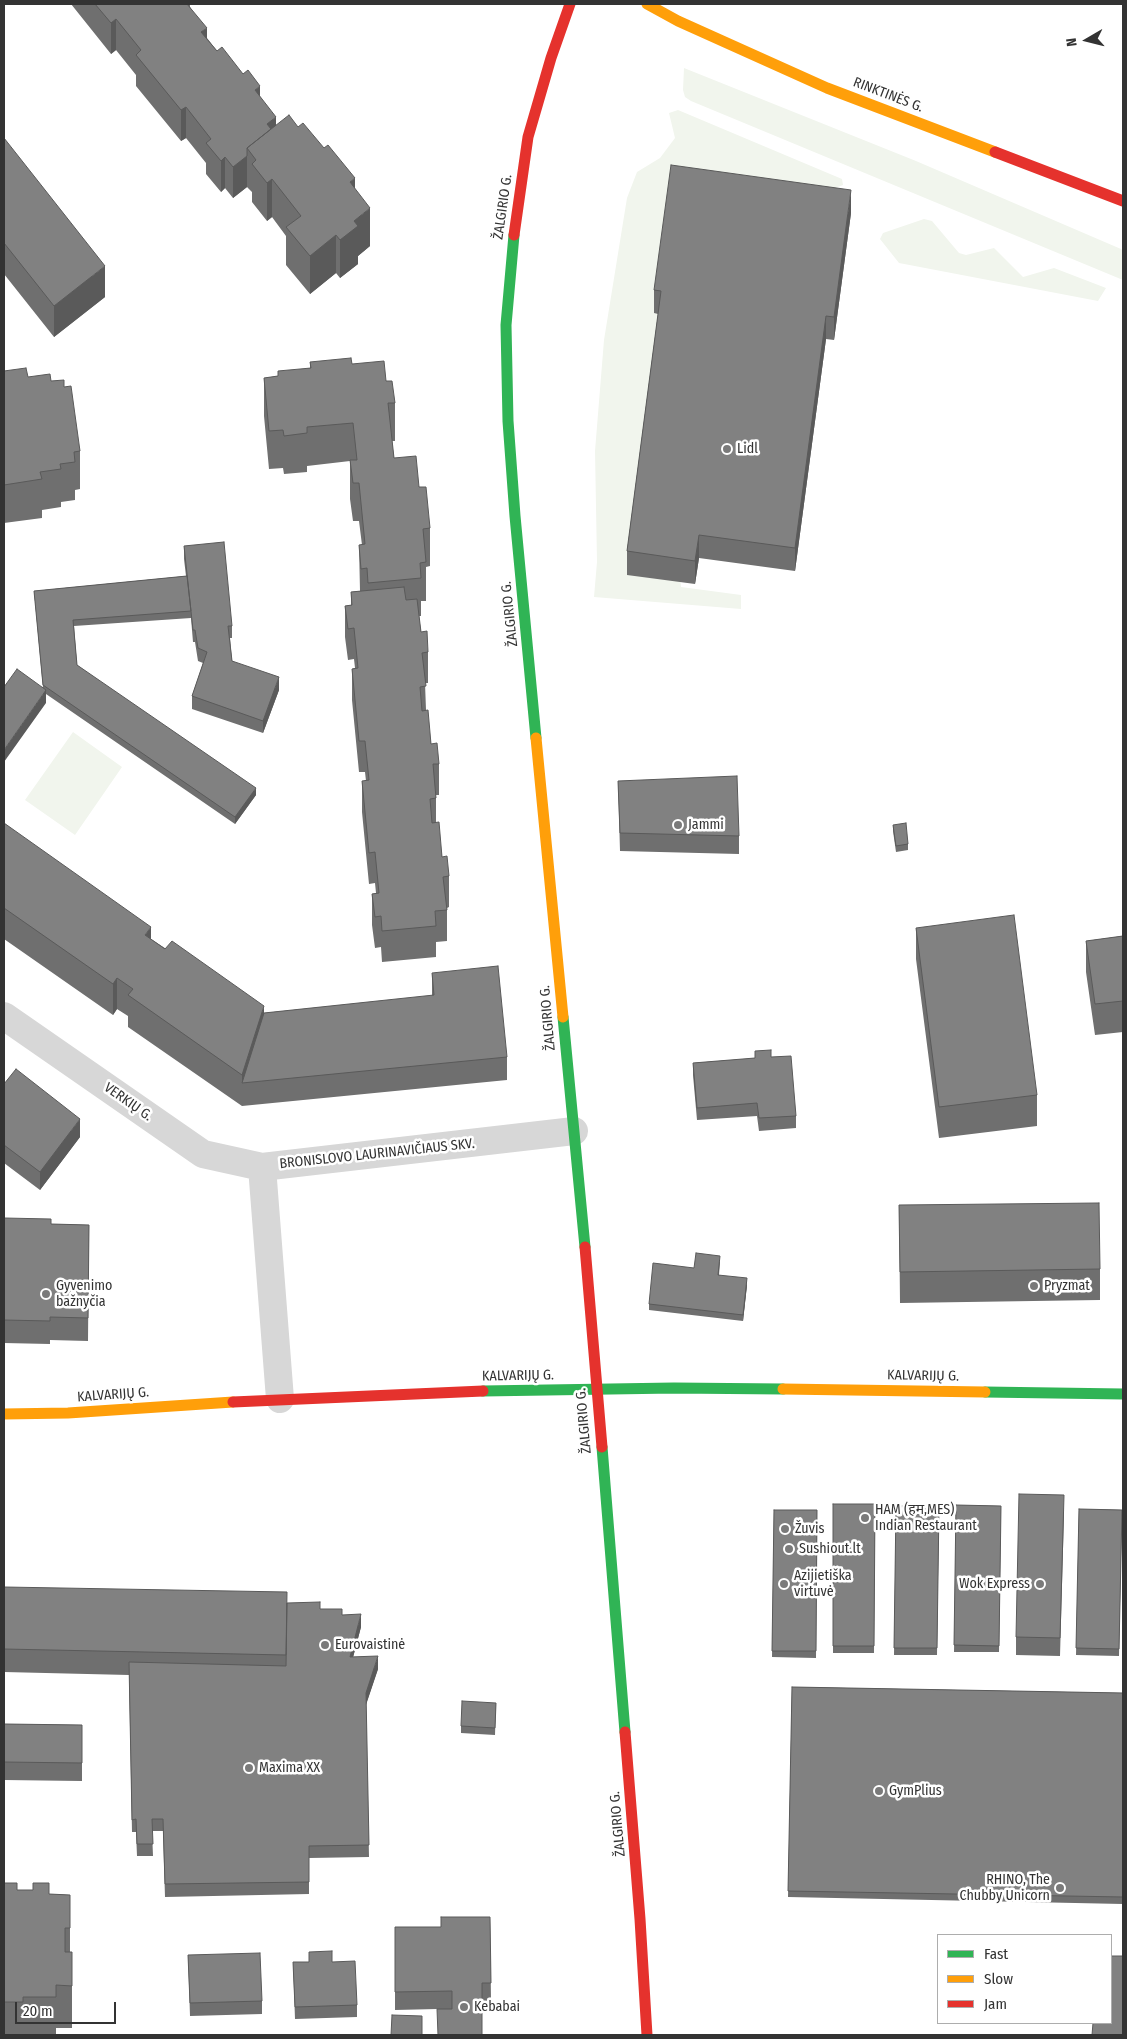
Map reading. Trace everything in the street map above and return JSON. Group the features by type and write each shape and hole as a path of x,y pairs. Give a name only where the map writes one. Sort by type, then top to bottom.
{"main road":[{"name":"ŽALGIRIO G.","path":"570,4 551,58 528,137 513,242 506,325 508,421 515,516 597,1389 640,1919 647,2035"},
{"name":"RINKTINĖS G.","path":"647,4 678,21 828,88 1123,201"},
{"name":"KALVARIJŲ G.","path":"4,1414 68,1413 280,1399 486,1391 597,1389 674,1388 1123,1394"}],"street":[{"name":"VERKIŲ G.","path":"4,1016 204,1154 262,1167"},
{"name":"BRONISLOVO LAURINAVIČIAUS SKV.","path":"280,1399 262,1167 574,1132"}],"shaded area":[{"path":"684,68 916,161 1121,249 1123,251 1123,280 691,101 685,97 683,90"},
{"path":"678,110 842,179 843,185 798,202 655,313 661,314 681,587 741,595 741,609 594,597 597,562 595,451 604,340 627,198 637,172 660,158 675,138 669,113"},
{"path":"924,219 932,221 959,253 966,255 994,248 1023,277 1054,268 1106,288 1098,301 899,263 880,239 883,233"},
{"path":"73,732 122,767 75,835 25,800"}],"building":[{"path":"95,4 187,4 207,28 201,32 217,51 222,47 243,74 248,70 260,86 255,90 276,117 267,124 271,129 247,148 247,156 233,167 225,157 221,161 206,143 211,139 186,107 181,110 136,55 141,50 116,19 111,23"},
{"path":"289,115 298,127 303,123 324,148 328,145 355,178 350,182 370,208 354,221 358,226 340,240 336,235 310,256 286,227 301,216 272,179 267,183 252,164 256,160 247,148"},
{"path":"4,138 105,266 54,306 4,243"},
{"name":"Lidl","path":"671,165 851,190 834,317 826,316 795,548 699,535 695,561 627,551 661,291 654,290"},
{"path":"351,358 352,364 384,361 386,381 392,381 395,403 388,403 394,458 416,456 419,487 426,487 430,528 423,529 426,562 420,563 421,578 368,583 367,568 361,569 359,545 365,544 359,483 353,483 350,460 357,460 353,423 307,427 307,433 284,436 283,430 269,431 264,378 278,376 278,371 311,368 310,362"},
{"path":"26,368 28,377 50,374 51,381 64,380 64,387 71,386 80,451 74,452 75,462 60,464 61,469 40,472 42,479 4,485 4,371"},
{"path":"224,542 232,626 228,626 232,661 279,677 263,721 192,696 207,652 198,648 195,630 193,630 184,546"},
{"path":"187,576 191,611 73,620 77,665 256,788 235,817 43,685 34,591"},
{"path":"404,587 406,600 417,599 421,632 427,631 428,652 422,653 426,686 420,687 422,711 428,710 431,744 437,743 439,764 433,764 436,798 430,799 432,823 439,822 442,857 447,856 449,876 443,877 447,910 435,911 436,926 382,931 381,916 375,917 372,894 379,893 375,852 369,853 362,781 369,780 365,741 359,741 352,669 358,668 354,628 348,629 345,606 352,605 351,592"},
{"path":"17,669 46,690 4,750 4,687"},
{"name":"Jammi","path":"737,776 739,836 620,833 618,781"},
{"path":"4,823 151,927 145,935 165,949 172,941 264,1006 242,1075 128,995 133,989 117,978 113,984 4,908"},
{"path":"906,823 908,844 896,846 893,825"},
{"path":"1014,915 1037,1095 939,1107 916,928"},
{"path":"1123,936 1123,1001 1095,1004 1086,941"},
{"path":"498,966 507,1057 242,1083 264,1013 434,995 432,973"},
{"path":"771,1050 771,1057 791,1056 796,1116 759,1118 757,1103 697,1108 693,1063 755,1058 755,1051"},
{"path":"16,1069 80,1119 40,1172 4,1145 4,1084"},
{"path":"1099,1203 1100,1269 900,1272 899,1205"},
{"name":"Gyvenimo bažnyčia","path":"4,1218 51,1219 51,1224 89,1225 88,1318 50,1317 50,1321 4,1320"},
{"path":"696,1253 720,1256 718,1275 747,1278 743,1315 649,1304 653,1263 694,1268"},
{"name":"Wok Express","path":"1019,1494 1064,1495 1060,1638 1016,1637"},
{"path":"833,1504 875,1504 874,1646 833,1646"},
{"path":"956,1505 1001,1506 999,1646 954,1645"},
{"path":"896,1506 939,1506 937,1648 894,1648"},
{"path":"1079,1509 1122,1510 1119,1649 1076,1648"},
{"path":"774,1510 817,1510 816,1651 772,1651"},
{"path":"4,1587 287,1592 286,1655 4,1649"},
{"name":"Maxima XX","path":"320,1602 320,1609 342,1609 342,1615 361,1614 350,1657 378,1656 366,1693 369,1845 309,1846 309,1882 165,1884 163,1819 152,1819 153,1844 137,1844 136,1819 132,1820 129,1662 286,1666 287,1603"},
{"path":"792,1687 1123,1693 1123,1897 788,1891"},
{"path":"462,1701 496,1703 495,1728 461,1726"},
{"path":"4,1724 82,1725 82,1763 4,1762"},
{"path":"4,1883 17,1883 17,1890 33,1890 33,1883 49,1883 49,1894 70,1895 70,1928 65,1928 65,1952 72,1952 72,1986 56,1985 56,1997 23,1997 23,2002 4,2002"},
{"path":"441,1917 490,1917 491,1983 482,1983 482,2035 438,2035 437,2009 452,2009 452,1991 395,1992 395,1927 441,1927"},
{"path":"332,1951 332,1962 355,1961 357,2005 295,2007 293,1962 309,1962 309,1952"},
{"path":"260,1953 262,2001 190,2003 188,1955"},
{"path":"1112,1956 1123,1956 1123,2035 1092,2035 1093,2024 1112,2024"},
{"path":"392,2015 422,2016 422,2035 391,2035"}],"traffic: fast":[{"path":"514,235 506,325 508,421 536,738"},
{"path":"563,1017 585,1247"},
{"path":"483,1391 674,1388 783,1389"},
{"path":"985,1392 1123,1394"},
{"path":"602,1447 625,1732"}],"traffic: slow":[{"path":"647,4 678,21 827,88 995,152"},
{"path":"536,738 563,1017"},
{"path":"783,1389 985,1392"},
{"path":"4,1414 68,1413 233,1402"}],"traffic: jam":[{"path":"514,235 528,137 551,58 570,4"},
{"path":"995,152 1123,201"},
{"path":"585,1247 602,1447"},
{"path":"233,1402 483,1391"},
{"path":"625,1732 647,2035"}],"place":[{"name":"Lidl","path":"727,449"},
{"name":"Jammi","path":"678,825"},
{"name":"Pryzmat","path":"1034,1286"},
{"name":"Gyvenimo bažnyčia","path":"46,1294"},
{"name":"HAM (हम,MES) Indian Restaurant","path":"865,1518"},
{"name":"Žuvis","path":"785,1529"},
{"name":"Sushiout.lt","path":"789,1549"},
{"name":"Azijietiška virtuvė","path":"784,1584"},
{"name":"Wok Express","path":"1040,1584"},
{"name":"Eurovaistinė","path":"325,1645"},
{"name":"Maxima XX","path":"249,1768"},
{"name":"GymPlius","path":"879,1791"},
{"name":"RHINO, The Chubby Unicorn","path":"1060,1888"},
{"name":"Kebabai","path":"464,2007"}]}
